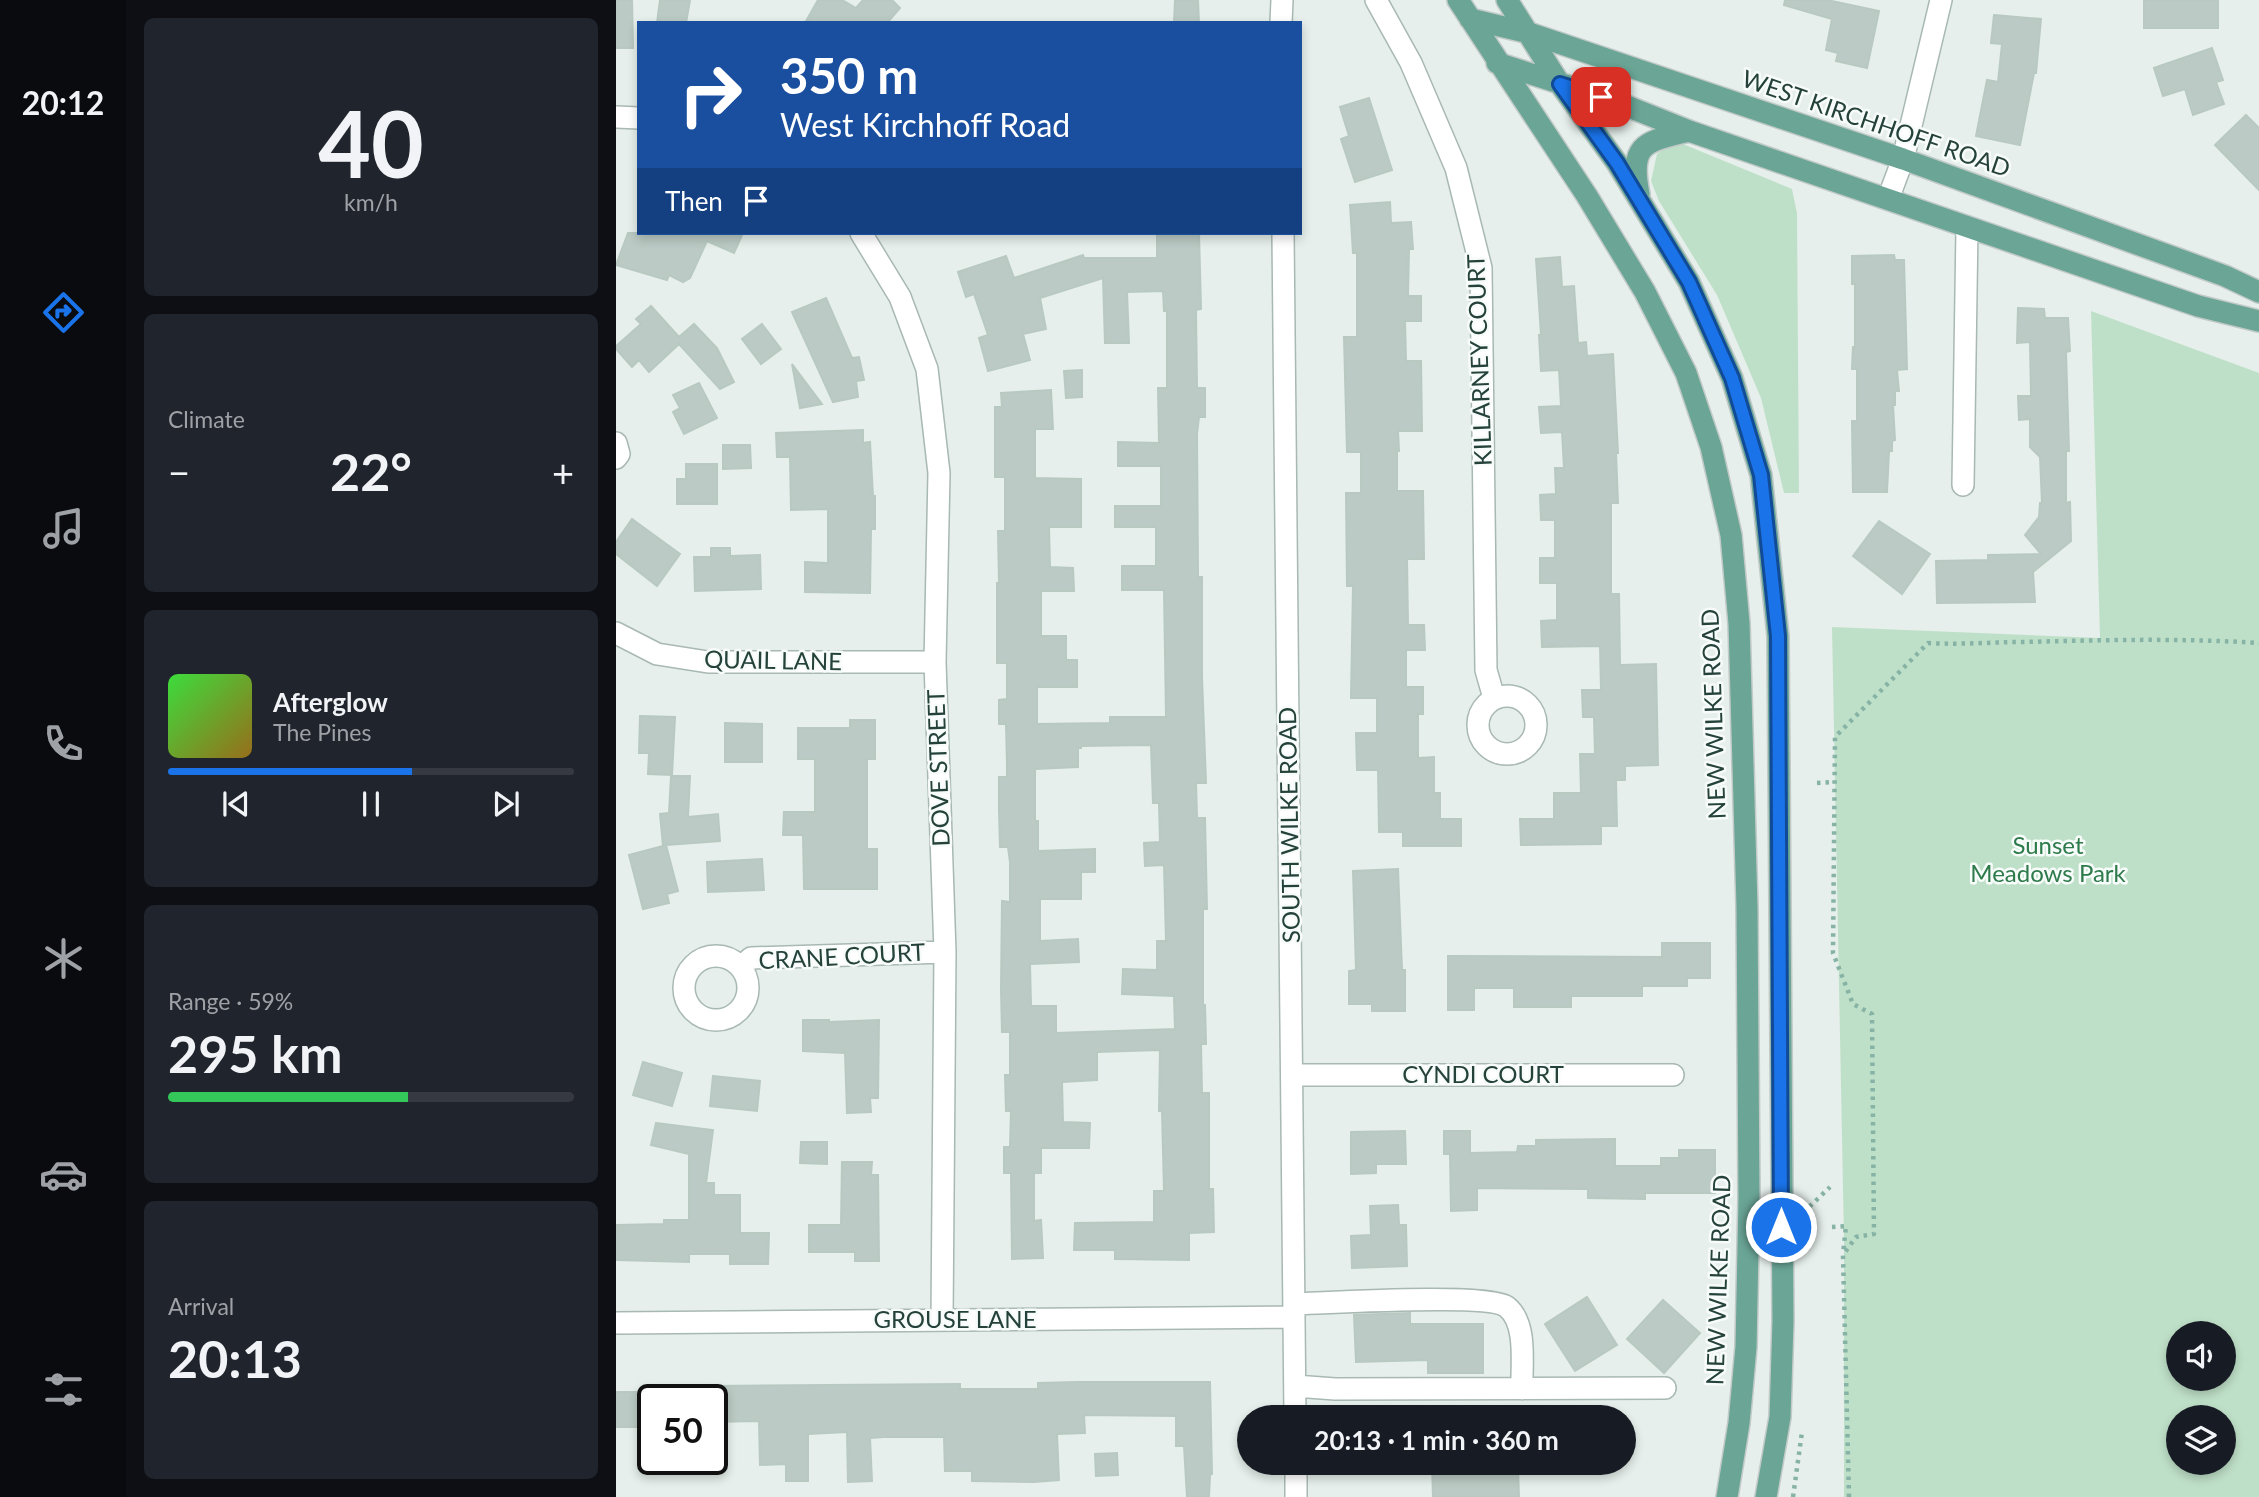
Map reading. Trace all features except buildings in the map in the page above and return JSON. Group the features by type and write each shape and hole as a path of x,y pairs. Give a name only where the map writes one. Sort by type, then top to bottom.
{"main road":[{"name":"NEW WILKE ROAD","path":"1458,0 1587,196 1646,292 1686,373 1711,447 1731,535 1739,623 1749,1198 1746,1347 1740,1423 1727,1497"},
{"path":"1507,0 1560,84 1617,163 1689,282 1732,378 1761,475 1778,636 1783,1321 1780,1417 1766,1497"},
{"name":"WEST KIRCHHOFF ROAD","path":"1471,19 1529,33 1903,159 2225,276 2259,292"},
{"path":"1497,63 1609,99 1689,131 1967,228 2198,306 2259,321"},
{"path":"1641,203 1636,178 1636,158 1643,146 1659,138 1689,131"}],"street":[{"path":"1281,21 1282,0"},
{"name":"KILLARNEY COURT","path":"1376,0 1411,64 1456,168 1481,268 1486,670 1493,698"},
{"path":"1888,199 1903,159 1941,0"},
{"path":"616,117 637,118"},
{"path":"1963,485 1967,228"},
{"name":"DOVE STREET","path":"862,235 901,297 927,369 939,473 935,662 945,952 942,1320"},
{"name":"SOUTH WILKE ROAD","path":"1283,235 1295,1405"},
{"path":"616,443 619,454 616,458"},
{"name":"QUAIL LANE","path":"616,633 657,654 708,662 935,662"},
{"name":"CRANE COURT","path":"741,967 751,958 945,952"},
{"name":"CYNDI COURT","path":"1293,1075 1673,1075"},
{"name":"GROUSE LANE","path":"616,1322 942,1320 1294,1310 1450,1300 1497,1302 1508,1308 1516,1319 1520,1332 1522,1389"},
{"path":"1295,1387 1665,1388"},
{"path":"1296,1475 1296,1497"}],"path":[{"path":"1843,1255 1856,1237 1874,1234 1872,1014 1853,1004 1833,953 1835,737 1928,643 1967,646 2015,642 2192,639 2259,643"},
{"path":"1817,783 1834,782"},
{"path":"1832,1227 1846,1226 1843,1255 1849,1497"}],"green space":[{"path":"1683,144 1792,189 1797,213 1799,493 1784,493 1761,398 1717,295 1659,201 1651,181 1657,154 1668,146"},
{"name":"Sunset Meadows Park","path":"2091,311 2259,373 2259,1497 1844,1497 1844,1240 1832,627 2100,638"}],"route":[{"path":"1601,97 1560,84 1617,163 1689,282 1732,378 1761,475 1778,636 1781,1227"}]}
